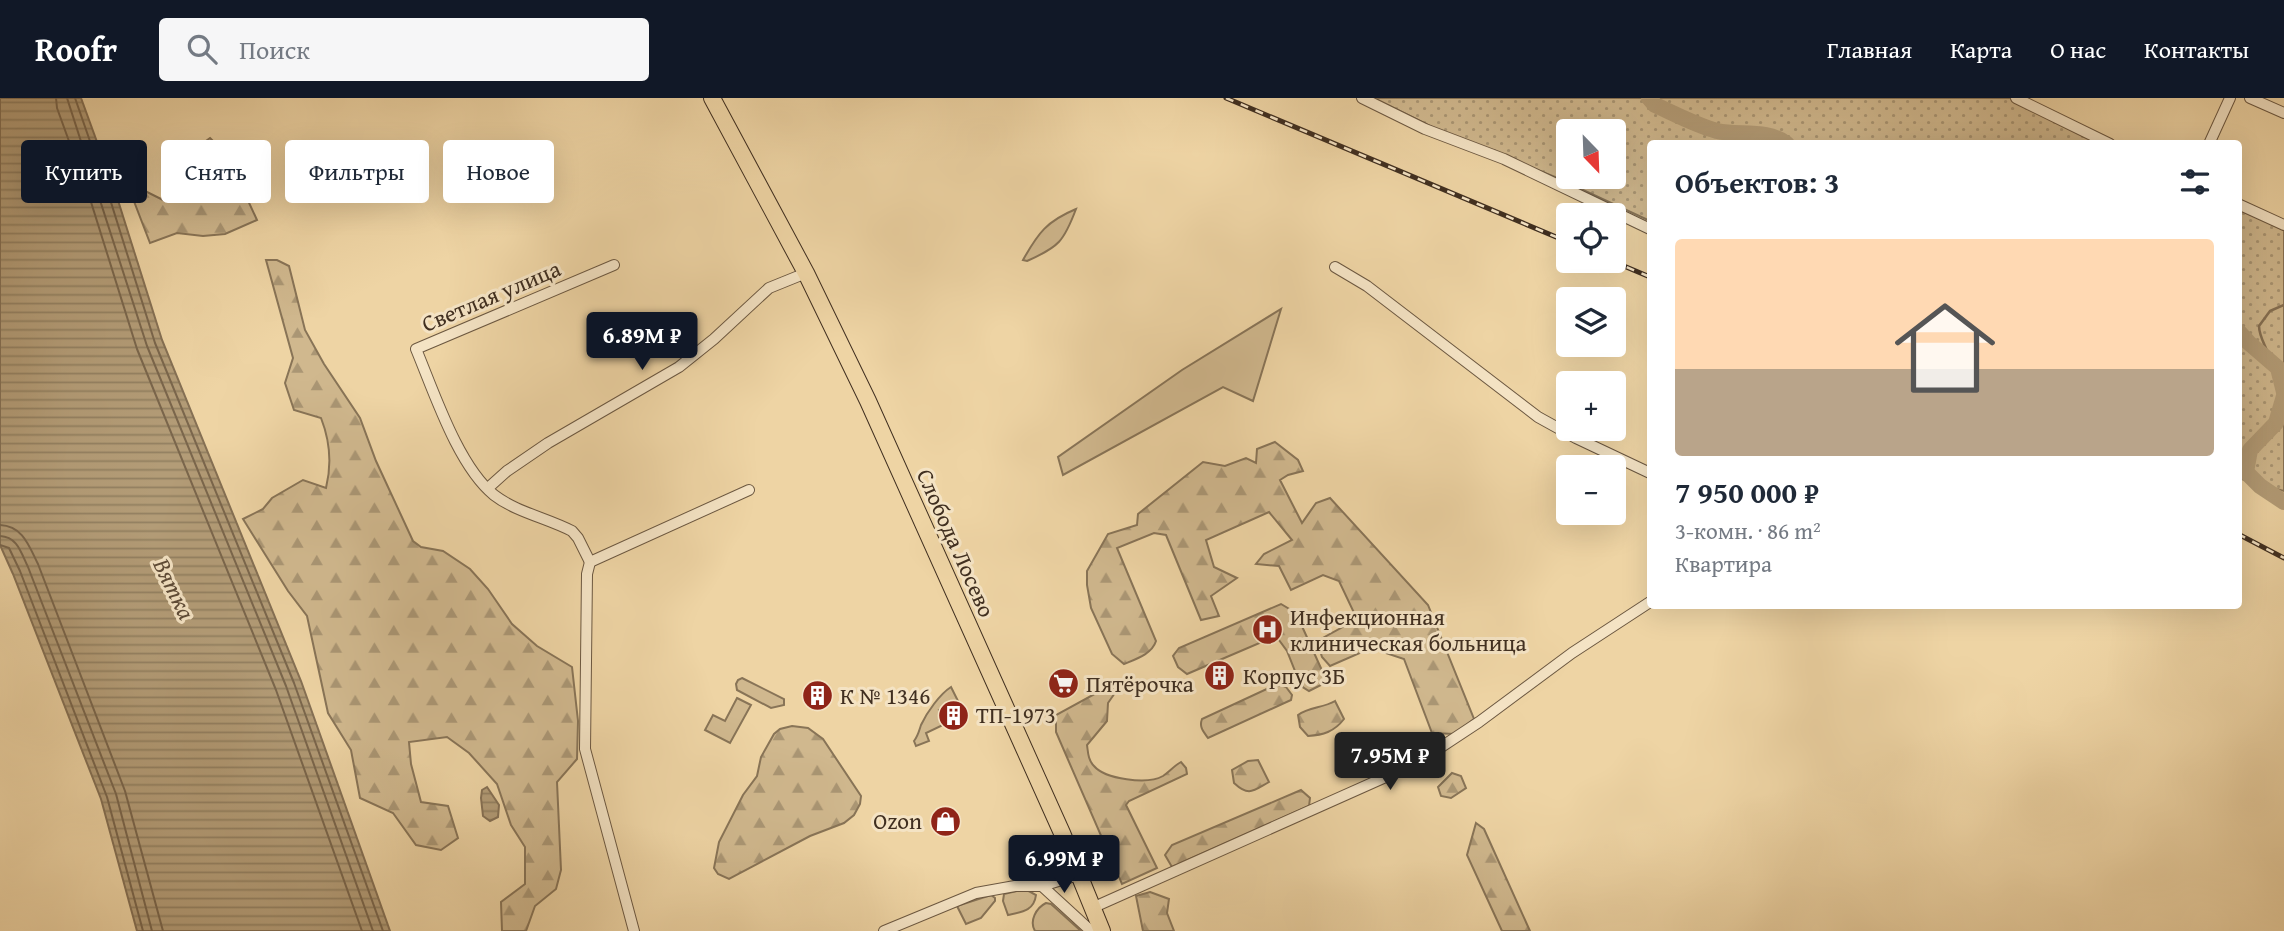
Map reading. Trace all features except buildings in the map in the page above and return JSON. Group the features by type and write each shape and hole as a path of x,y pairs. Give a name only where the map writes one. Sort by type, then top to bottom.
{"main road":[{"name":"Слобода Лосево","path":"712,98 806,273 868,401 1062,833 1102,931"}],"street":[{"path":"1363,98 1425,128 1504,159 1647,228"},
{"path":"2016,98 2102,140"},
{"path":"2211,140 2230,98"},
{"path":"2250,98 2284,113"},
{"path":"2242,206 2284,225"},
{"name":"Светлая улица","path":"590,562 572,531 506,503 478,477 449,429 416,349 614,265"},
{"path":"1335,267 1367,286 1538,417 1647,471"},
{"path":"488,488 534,452 679,367 769,288 806,273"},
{"path":"634,931 585,749 587,574 590,562 749,489"},
{"path":"1092,908 1418,763 1647,603"},
{"path":"884,931 976,893 1015,886 1042,886 1078,876"},
{"path":"1042,886 1091,931"}],"green space":[{"path":"1374,98 2012,98 2099,140 1647,140 1647,220 1626,210 1626,203 1611,203 1581,189 1626,189 1626,119 1556,119 1556,177 1438,130"},
{"path":"147,192 161,199 161,203 249,203 257,220 225,234 203,236 177,233 150,243 135,203 147,203"},
{"path":"1076,209 1059,242 1038,256 1023,260 1044,229"},
{"path":"2242,210 2284,230 2284,491 2242,479"},
{"path":"266,260 277,260 289,266 305,330 360,418 376,461 413,541 421,547 443,551 470,569 488,589 512,624 537,646 572,667 578,721 577,759 557,782 561,870 556,889 535,906 526,931 502,931 501,902 525,884 525,847 511,825 497,784 469,753 447,737 409,742 411,764 421,802 448,806 458,838 441,850 416,845 393,813 360,798 351,750 328,713 307,616 243,519 263,509 272,498 303,480 326,488 329,470 328,444 321,418 294,410 285,383 293,358"},
{"path":"1281,309 1253,401 1223,387 1063,475 1058,457 1182,370"},
{"path":"1275,442 1298,460 1303,471 1280,480 1302,523 1316,503 1330,498 1428,605 1474,719 1455,734 1432,733 1404,659 1371,648 1330,666 1322,657 1318,644 1321,639 1357,619 1339,581 1323,575 1291,590 1279,566 1256,564 1264,554 1292,540 1269,512 1206,540 1214,567 1237,578 1211,596 1219,616 1201,620 1166,535 1154,533 1117,548 1156,641 1147,653 1124,664 1112,654 1091,608 1087,585 1087,571 1108,534 1137,525 1138,514 1203,462 1225,466 1246,458 1256,463 1257,449"},
{"path":"1281,604 1296,613 1325,677 1321,685 1309,691 1301,686 1287,651 1276,636 1187,674 1178,667 1173,656 1179,648"},
{"path":"742,678 784,699 784,705 771,708 737,690 736,684"},
{"path":"1111,685 1117,690 1108,703 1107,721 1087,745 1089,759 1094,766 1099,771 1116,777 1147,780 1163,776 1181,762 1187,774 1129,801 1126,805 1157,868 1122,884 1056,732 1056,715"},
{"path":"1281,685 1292,695 1291,700 1208,738 1203,731 1202,719 1271,687"},
{"path":"951,687 958,701 939,710 945,724 926,733 929,741 916,746 914,741 921,725 938,699"},
{"path":"737,698 751,705 730,743 705,730 713,715 725,721"},
{"path":"1335,701 1344,719 1328,732 1308,736 1300,727 1298,715"},
{"path":"792,726 808,728 823,739 861,796 860,804 854,815 844,823 810,836 729,879 718,874 714,868 719,842 743,795 757,776 761,757 774,734 780,729"},
{"path":"1258,760 1269,782 1251,791 1234,783 1232,770 1248,761"},
{"path":"1452,773 1461,776 1466,788 1451,798 1441,796 1438,787"},
{"path":"1301,790 1310,798 1309,806 1172,867 1165,855 1172,845"},
{"path":"1476,823 1484,829 1530,931 1502,931 1467,855"},
{"path":"1025,889 1036,895 1033,904 1026,910 1008,915 1003,901 1004,894"},
{"path":"1150,892 1169,899 1167,913 1174,931 1143,931 1136,896"},
{"path":"991,895 995,901 981,918 966,924 957,906"},
{"path":"1046,903 1051,904 1081,931 1035,931 1034,915"}],"water":[{"name":"Вятка","path":"0,98 81,98 96,140 21,140 21,203 119,203 162,340 301,681 390,931 137,931 101,799 0,545"},
{"path":"487,787 499,805 498,817 490,821 483,816 481,798 482,790"}],"waterway":[{"path":"1649,98 1655,105 1709,129 1771,136 1781,140"},
{"path":"2270,360 2259,326 2270,311 2284,305"},
{"path":"2242,335 2278,368 2284,392"},
{"path":"2284,396 2276,423 2250,450 2246,472 2260,486 2284,502"}],"railway":[{"path":"1226,98 1556,237"},
{"path":"1626,267 1647,276"},
{"path":"2242,536 2284,558"}],"place":[{"name":"Инфекционная клиническая больница","path":"1267,630"},
{"name":"Корпус 3Б","path":"1220,676"},
{"name":"Пятёрочка","path":"1063,684"},
{"name":"К № 1346","path":"817,696"},
{"name":"ТП-1973","path":"953,715"},
{"name":"Ozon","path":"945,821"}]}
